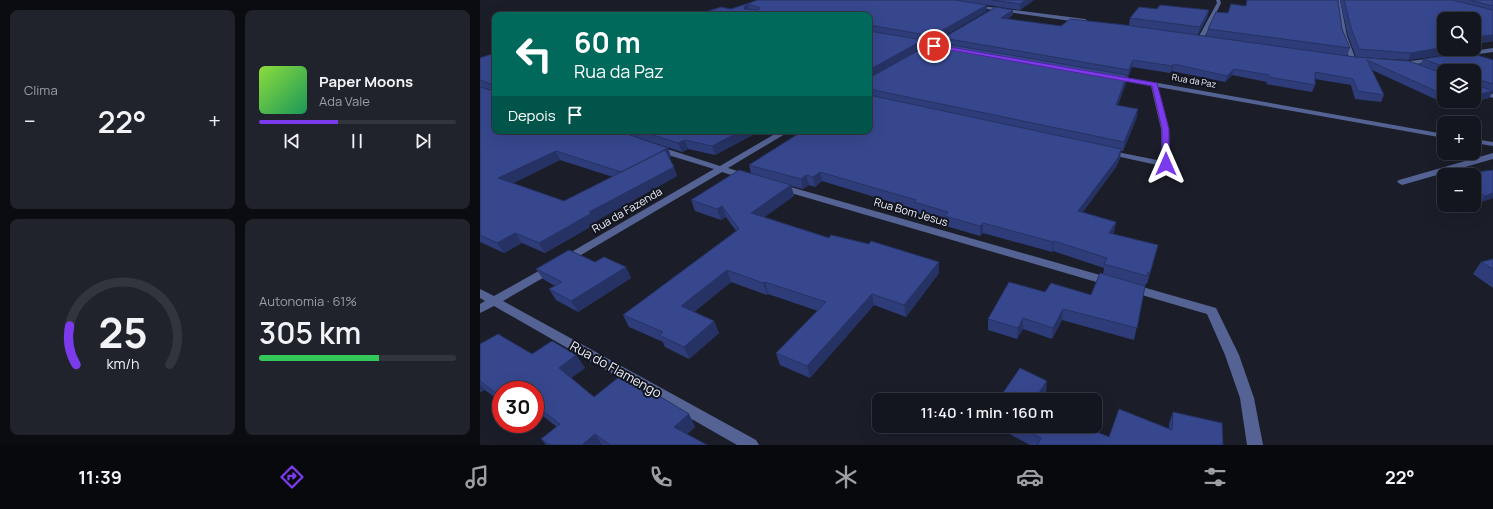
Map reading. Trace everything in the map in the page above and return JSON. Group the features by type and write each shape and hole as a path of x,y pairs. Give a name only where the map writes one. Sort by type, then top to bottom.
{"street":[{"path":"1201,38 1219,3 1218,0"},
{"path":"1338,0 1344,36 1353,60"},
{"path":"966,5 1091,22"},
{"path":"984,16 996,9"},
{"path":"1194,37 1209,39"},
{"path":"905,40 937,44 950,48"},
{"path":"928,49 937,44"},
{"path":"1481,52 1493,50"},
{"path":"1346,59 1361,61"},
{"path":"1392,63 1408,64 1439,59"},
{"path":"1408,64 1422,70"},
{"name":"Rua da Paz","path":"1107,76 1437,135"},
{"path":"1096,149 1166,164 1165,129 1154,84"},
{"path":"1481,92 1493,96"},
{"name":"Rua da Fazenda","path":"480,309 781,134"},
{"path":"1481,142 1493,144"},
{"name":"Rua Bom Jesus","path":"648,146 721,170 1212,311 1232,355 1247,398 1255,445"},
{"path":"1402,182 1493,156"},
{"name":"Rua do Flamengo","path":"480,293 751,445"}],"building":[{"path":"758,0 955,0 987,5 932,36 872,26 872,12 705,12 721,7 731,9","holes":["748,4 760,8 758,10 744,9 744,7"]},
{"path":"992,0 1026,0 1020,4"},
{"path":"1247,0 1338,0 1342,29 1350,48 1208,29 1216,12 1228,13 1231,4 1246,6"},
{"path":"1344,0 1452,0 1493,10 1493,35 1481,36 1481,12 1437,12 1437,48 1411,53 1359,49 1351,28"},
{"path":"1470,0 1493,0 1493,6"},
{"path":"1160,5 1209,10 1200,27 1130,18 1139,7 1157,9"},
{"path":"996,7 1013,10 1001,18 1061,26 1070,19 1125,25 1355,57 1409,61 1437,71 1437,92 1367,60 1384,95 1358,91 1353,79 1315,72 1315,85 1234,69 1227,76 1174,64 1172,66 1133,60 1129,70 943,38"},
{"path":"872,32 923,40 872,68"},
{"path":"934,42 1127,75 1116,105 1138,109 1124,142 872,90 872,76"},
{"path":"492,54 492,89 491,84 480,80 480,58"},
{"path":"1442,56 1480,56 1493,60 1493,84 1481,80 1481,64 1437,64 1423,59"},
{"path":"1481,86 1493,91 1481,94"},
{"path":"480,87 490,90 492,89 492,134 627,134 668,148 621,172 556,151 498,178 564,201 665,150 674,167 589,212 592,213 539,243 515,233 497,243 480,235"},
{"path":"872,96 1121,149 1118,158 1078,211 1116,222 1109,233 1158,245 1150,273 1148,272 1147,276 1104,264 1107,258 1054,241 1053,242 983,223 980,226 945,216 948,212 914,202 916,200 820,172 813,177 806,175 801,179 749,165 798,134 872,134"},
{"path":"650,134 735,134 712,146 685,140 678,143"},
{"path":"739,170 791,185 751,213 829,238 831,235 869,244 871,241 939,262 904,305 872,294 807,366 776,353 826,302 765,282 763,283 727,270 681,306 714,321 684,347 659,335 663,332 623,315 739,229 722,206 717,209 691,200"},
{"path":"1493,170 1493,193 1485,196 1481,194 1481,171"},
{"path":"569,250 595,262 604,257 626,267 571,301 549,289 562,282 536,269"},
{"path":"1493,259 1493,269 1481,262"},
{"path":"1100,273 1145,286 1137,328 1063,309 1053,328 1023,318 1018,328 988,319 1009,282 1045,292 1051,283 1091,295"},
{"path":"498,334 532,354 552,341 576,355 559,368 594,397 619,377 655,396 656,394 689,414 674,427 707,445 610,445 595,434 582,445 550,445 541,439 560,424 544,412 544,381 492,381 492,390 480,381 480,344"},
{"path":"1020,368 1047,381 1039,393 1003,393"},
{"path":"1119,409 1172,430 1173,412 1222,423 1223,445 1037,445 1041,438 1031,433 1100,433 1109,437"}],"route":[{"path":"934,46 1154,84 1163,114 1166,164"}]}
